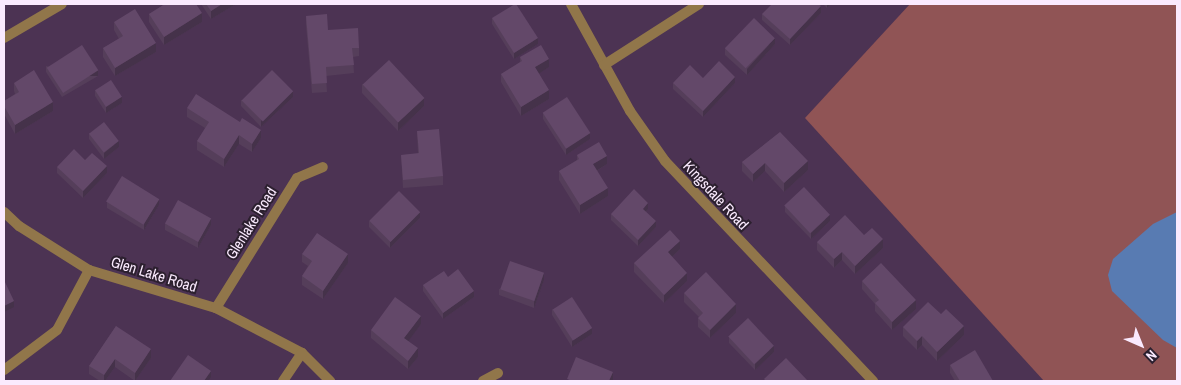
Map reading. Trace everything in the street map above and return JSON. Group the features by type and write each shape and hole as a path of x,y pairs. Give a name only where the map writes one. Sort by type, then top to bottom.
{"street":[{"path":"4,38 62,4"},
{"name":"Kingsdale Road","path":"571,4 604,65 648,138 686,186 872,381"},
{"path":"604,65 699,4"},
{"name":"Glenlake Road","path":"216,308 297,178 323,166"},
{"name":"Glen Lake Road","path":"4,212 19,226 89,270 216,308 302,353 330,381"},
{"path":"4,370 58,330 89,270"},
{"path":"283,381 302,353"},
{"path":"483,381 498,373"}],"shaded area":[{"path":"910,4 1177,4 1177,381 1044,381 805,118"}],"water":[{"path":"1177,212 1177,348 1163,340 1112,291 1108,275 1113,259 1153,224"}],"building":[{"path":"165,4 196,4 202,13 164,37 149,14"},
{"path":"206,4 222,4 211,11"},
{"path":"515,4 538,38 514,53 492,18"},
{"path":"772,4 818,4 821,6 790,39 762,14"},
{"path":"135,9 156,43 115,68 103,48 123,36 114,22"},
{"path":"327,14 328,30 358,28 359,48 352,48 354,65 326,67 327,83 312,84 306,16"},
{"path":"754,18 775,38 746,68 725,48"},
{"path":"82,45 98,70 63,93 47,68"},
{"path":"541,45 549,59 535,67 549,90 521,107 501,74 522,61 520,57"},
{"path":"389,60 424,98 398,123 363,85"},
{"path":"719,61 735,77 703,111 673,83 690,65 703,78"},
{"path":"34,70 53,102 15,125 4,106 4,101 19,92 14,83"},
{"path":"272,70 293,91 263,122 242,100"},
{"path":"111,80 122,97 106,107 95,90"},
{"path":"196,94 240,122 242,118 261,130 252,144 239,135 224,159 197,141 209,122 187,108"},
{"path":"567,97 590,133 566,149 543,113"},
{"path":"104,122 119,141 104,153 89,134"},
{"path":"439,129 443,176 403,180 401,155 419,153 417,131"},
{"path":"780,132 808,161 784,183 765,163 753,174 742,162"},
{"path":"599,142 607,156 593,164 608,188 580,205 559,171 579,159 577,155"},
{"path":"74,149 85,160 92,153 107,166 83,191 57,167"},
{"path":"122,176 159,199 143,225 106,201"},
{"path":"804,187 830,215 810,233 784,205"},
{"path":"634,189 648,203 643,209 656,221 638,240 611,214"},
{"path":"399,191 420,212 391,242 369,221"},
{"path":"178,200 211,218 198,242 165,224"},
{"path":"845,215 864,235 872,228 883,239 855,266 842,252 834,259 817,242"},
{"path":"670,230 680,241 668,252 687,273 664,295 634,263"},
{"path":"317,233 348,254 323,291 302,276 312,261 302,254"},
{"path":"510,261 544,273 534,301 500,289"},
{"path":"881,263 916,300 892,322 875,303 879,300 862,281"},
{"path":"458,269 474,291 443,313 423,285 444,271 448,277"},
{"path":"706,272 736,304 710,330 698,318 703,313 684,293"},
{"path":"4,280 14,301 4,306"},
{"path":"395,297 421,316 404,338 418,348 408,361 371,330"},
{"path":"572,297 592,328 573,341 553,310"},
{"path":"928,302 941,314 946,309 964,326 937,352 922,336 917,341 903,327"},
{"path":"748,318 774,346 754,364 728,336"},
{"path":"116,326 151,349 135,373 115,359 104,375 89,366"},
{"path":"975,350 993,381 960,381 950,365"},
{"path":"188,355 211,371 204,381 170,381"},
{"path":"576,357 613,372 609,381 572,381 567,379"},
{"path":"786,358 808,381 766,381 764,379"}]}
